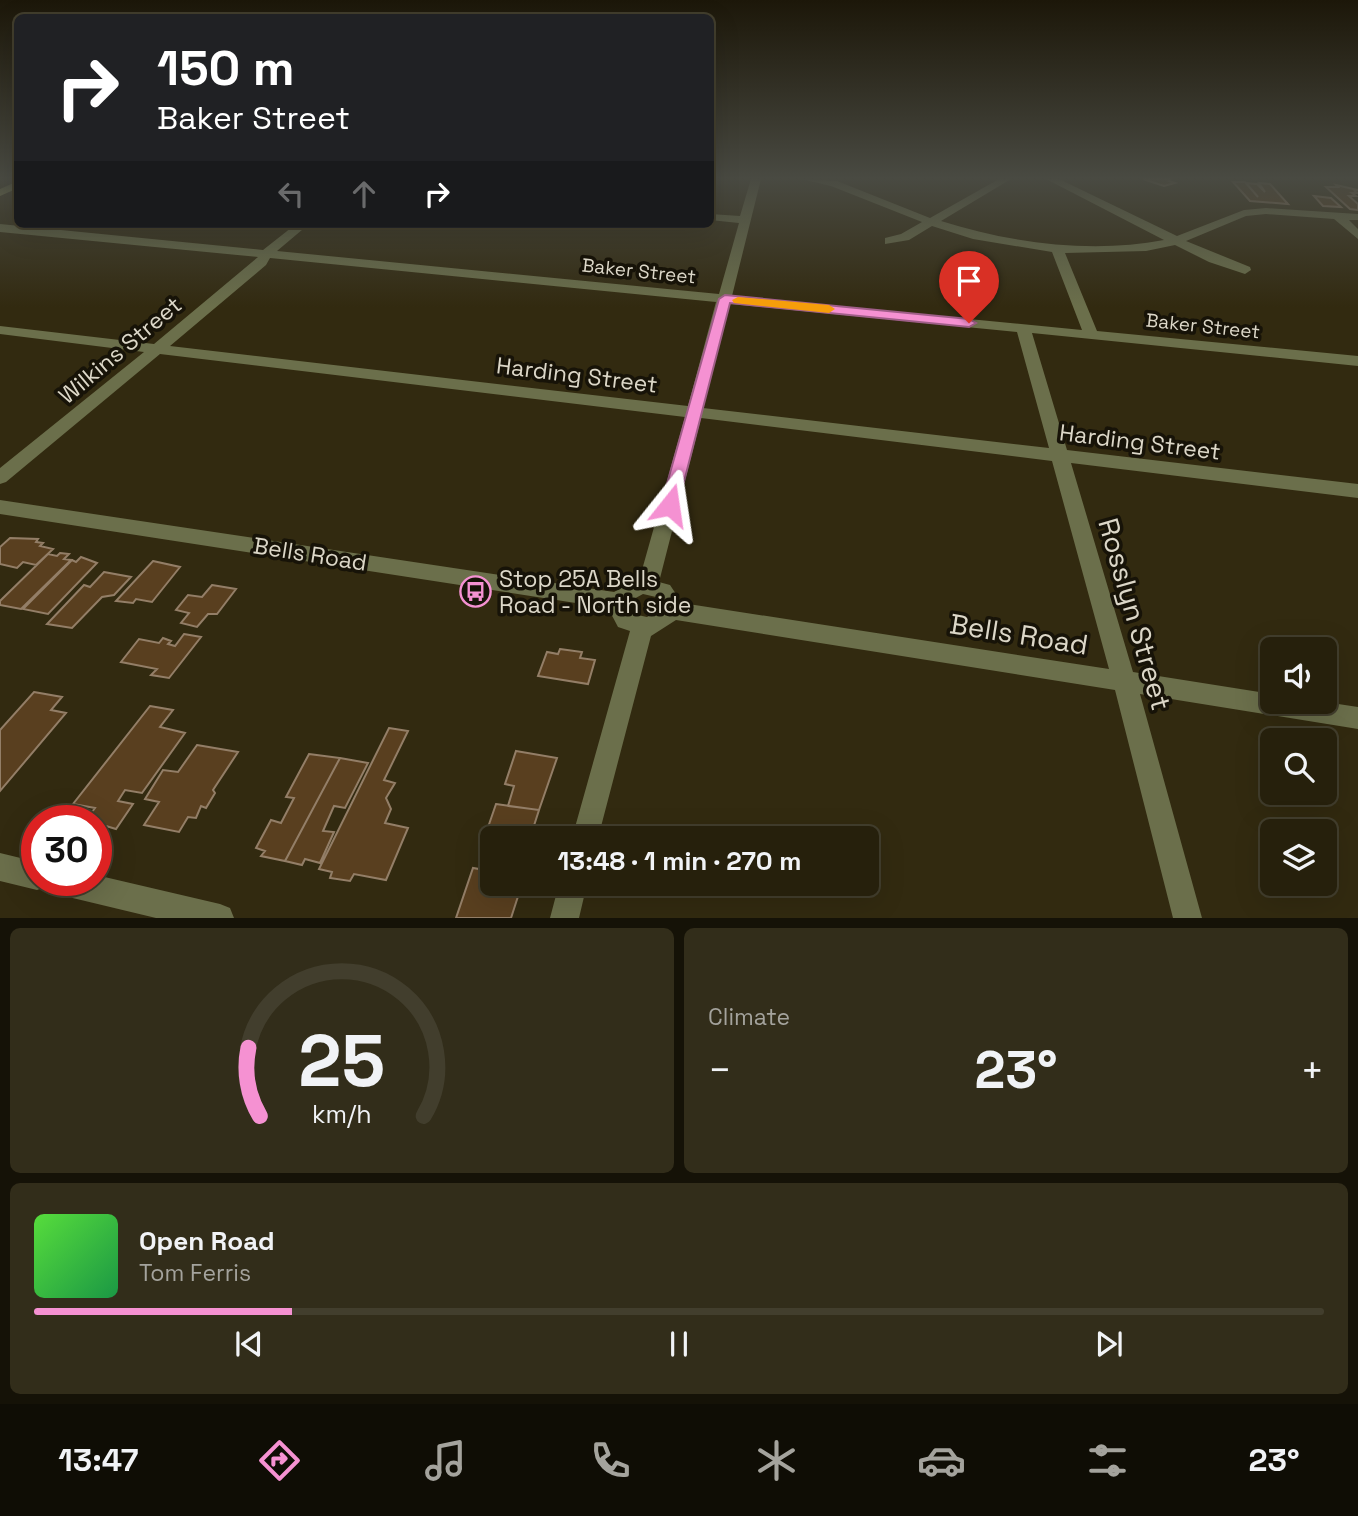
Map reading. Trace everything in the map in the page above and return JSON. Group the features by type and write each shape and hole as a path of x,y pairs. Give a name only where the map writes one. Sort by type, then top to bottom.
{"street":[{"path":"648,585 746,222"},
{"path":"889,241 905,237 931,222 973,235 1057,249 1116,250 1176,241 1223,222"},
{"path":"1136,222 1245,270"},
{"path":"1344,222 1358,234"},
{"name":"Baker Street","path":"0,228 1358,361"},
{"path":"104,238 121,228"},
{"name":"Wilkins Street","path":"0,478 262,262 267,254 298,228"},
{"path":"1057,249 1091,335"},
{"name":"Rosslyn Street","path":"1023,328 1124,680 1188,918"},
{"name":"Harding Street","path":"0,330 1358,491"},
{"name":"Bells Road","path":"0,507 620,601"},
{"path":"648,585 668,596 670,610 656,625 642,627 626,621 619,608 620,601 634,587 648,585"},
{"name":"Bells Road","path":"670,610 1358,718"},
{"path":"588,826 642,627"},
{"path":"0,867 21,872"},
{"path":"112,893 220,918"},
{"path":"564,918 570,896"}],"building":[{"path":"10,538 38,539 36,542 43,543 40,546 53,549 36,565 23,562 17,568 0,564 0,547"},
{"path":"60,553 69,554 64,559 71,560 21,609 0,605 0,601 48,554 57,556"},
{"path":"81,557 97,563 48,614 23,609 72,560 76,562"},
{"path":"153,561 180,567 152,602 136,599 133,603 116,601"},
{"path":"104,572 131,577 114,595 102,597 72,628 47,624 84,585 90,587"},
{"path":"212,585 236,589 217,614 208,614 197,627 181,623 189,613 176,610 188,595 202,597"},
{"path":"184,634 201,637 169,678 151,675 157,669 121,662 139,639 159,643 163,638 171,641 168,644 175,646"},
{"path":"560,649 582,652 580,658 595,660 588,684 538,676 547,652 558,654"},
{"path":"34,692 62,697 51,710 66,713 0,791 0,730"},
{"path":"150,706 173,710 160,727 185,733 142,793 125,790 118,801 133,804 116,829 112,828 112,805 73,804"},
{"path":"389,728 408,731 384,780 395,783 386,798 391,809 385,823 408,828 386,880 354,874 350,881 330,878 332,872 319,869"},
{"path":"197,745 238,752 213,790 215,793 206,808 201,806 196,818 188,817 179,832 144,825 159,802 145,799 163,770 178,772"},
{"path":"516,751 557,758 539,810 508,806 514,786 505,784"},
{"path":"309,754 340,758 285,861 261,856 265,851 256,848 271,820 281,823 294,798 286,797"},
{"path":"340,758 368,763 345,808 334,806 323,831 334,832 320,863 305,859 302,865 285,861"},
{"path":"496,804 539,810 534,826 488,826"},
{"path":"473,868 480,869 480,896 518,896 511,918 456,918"}],"slow traffic":[{"path":"738,300 829,309"}],"place":[{"name":"Stop 25A Bells Road - North side","path":"476,592"}],"route":[{"path":"670,505 725,299 969,323"}]}
